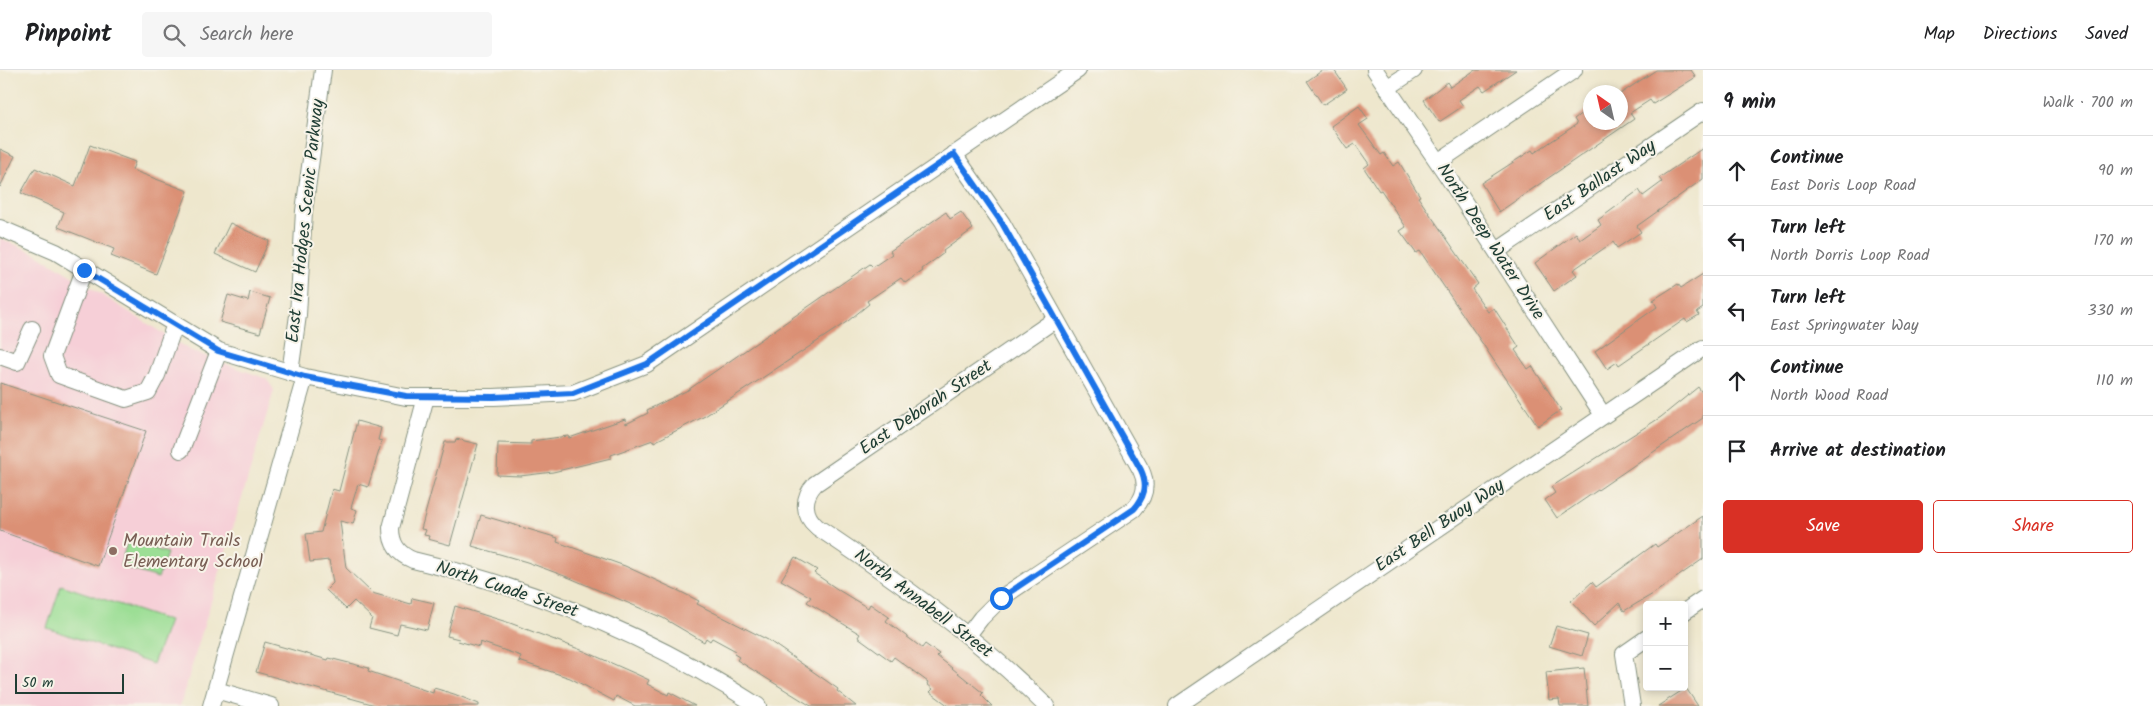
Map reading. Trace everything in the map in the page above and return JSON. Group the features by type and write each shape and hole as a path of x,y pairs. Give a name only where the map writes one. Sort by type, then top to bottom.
{"street":[{"name":"East Ira Hodges Scenic Parkway","path":"212,706 297,375 298,315 304,211 323,70"},
{"path":"0,228 56,252 218,351 297,375 406,396 494,397 573,393 647,364 1078,70"},
{"name":"North Deep Water Drive","path":"1375,70 1497,251 1603,415"},
{"path":"1387,88 1414,70"},
{"path":"1438,162 1574,70"},
{"name":"East Ballast Way","path":"1497,251 1703,110"},
{"path":"954,154 1002,223 1141,470 1145,482 1144,493 1134,509 1001,598 987,611 968,636"},
{"path":"84,270 52,356 59,375 126,399 148,392 157,376 175,324"},
{"name":"East Deborah Street","path":"805,503 806,496 815,484 1056,320"},
{"path":"0,356 17,362 32,329"},
{"name":"East Bell Buoy Way","path":"1177,706 1703,348"},
{"path":"181,450 218,351"},
{"name":"North Cuade Street","path":"426,396 391,528 392,541 400,553 412,560 505,586 580,613 673,656 758,706"},
{"name":"North Annabell Street","path":"805,503 808,517 817,528 888,576 968,636 1004,665 1046,706"},
{"path":"1688,609 1703,599"},
{"path":"1632,706 1624,654 1643,641"},
{"path":"216,690 271,706"}],"shaded area":[{"name":"Mountain Trails Elementary School","path":"0,238 37,254 191,351 267,379 274,390 180,706 0,706"}],"green space":[{"path":"128,540 167,553 158,578 120,566"},
{"path":"61,585 169,621 153,664 47,628"}],"building":[{"path":"1323,70 1334,70 1347,89 1323,105 1307,81"},
{"path":"1475,70 1516,70 1484,91 1480,86 1459,100 1463,106 1439,122 1424,100 1447,82 1450,87"},
{"path":"1656,70 1691,70 1696,77 1653,104 1650,100 1630,113 1634,119 1628,123 1628,89"},
{"path":"1359,106 1368,119 1359,125 1381,155 1384,153 1393,166 1399,162 1420,196 1418,197 1478,284 1472,289 1488,312 1494,308 1519,347 1515,350 1528,369 1532,366 1561,410 1538,426 1420,251 1416,253 1400,231 1406,227 1364,168 1369,164 1355,144 1347,149 1331,126"},
{"path":"1583,112 1583,130 1618,130 1499,212 1481,183 1532,150 1534,153 1577,124 1574,119"},
{"path":"90,145 135,162 132,170 188,191 156,274 111,256 114,249 58,227 64,212 21,193 35,168 75,186"},
{"path":"1703,148 1703,179 1637,226 1641,232 1617,248 1613,242 1573,270 1577,275 1554,291 1535,263 1576,233 1580,240 1601,225 1598,220 1639,190 1643,196 1662,182 1659,178"},
{"path":"0,149 15,156 0,187"},
{"path":"946,212 950,219 961,212 973,229 943,251 944,253 922,269 923,271 905,283 901,278 867,301 869,304 848,321 705,416 654,442 653,440 611,455 611,458 553,472 520,476 497,475 498,443 531,444 531,441 568,436 569,438 625,419 626,424 648,413 647,410 688,390 870,264 873,267 892,254 890,251"},
{"path":"230,223 269,241 255,272 215,254"},
{"path":"1703,274 1703,308 1697,312 1699,315 1687,322 1685,319 1619,365 1617,362 1607,369 1595,351 1657,307 1653,300 1678,284 1681,288"},
{"path":"250,292 270,298 260,333 220,322 228,295 248,301"},
{"path":"0,383 146,431 98,566 0,531"},
{"path":"1698,387 1703,394 1703,418 1557,518 1545,500 1555,493 1551,487 1661,417"},
{"path":"357,421 381,428 378,440 382,441 368,487 358,484 351,508 357,510 353,524 340,521 346,568 372,593 411,604 412,598 434,603 427,630 400,624 397,635 369,628 372,618 354,601 346,609 326,590 333,583 329,560 310,562 306,534 321,532 332,489 339,491"},
{"path":"456,439 478,444 450,545 428,539 429,536 424,535 426,530 421,529 445,442 455,442"},
{"path":"481,515 558,538 557,542 625,566 699,601 697,604 768,640 838,689 837,691 856,706 811,706 737,660 739,657 734,654 736,651 712,638 710,641 706,638 704,642 663,618 570,578 527,562 472,546"},
{"path":"1703,516 1703,559 1653,594 1624,611 1619,603 1594,626 1571,601 1592,582 1596,587 1655,544 1657,547"},
{"path":"795,557 817,570 814,573 840,591 868,608 870,604 889,617 886,621 922,648 925,644 939,654 937,656 983,693 981,695 992,706 949,706 930,692 933,689 927,684 928,682 894,657 891,661 858,637 860,634 807,602 811,597 781,580"},
{"path":"455,606 510,623 584,651 649,680 647,684 668,695 669,692 695,706 635,706 616,696 614,701 570,678 519,661 521,656 480,642 479,647 458,641 459,639 447,636"},
{"path":"1556,626 1588,635 1582,656 1549,646"},
{"path":"265,642 328,660 329,658 369,668 368,671 433,693 434,688 454,694 479,704 479,706 379,706 256,672"},
{"path":"1584,668 1588,706 1560,706 1559,699 1549,700 1546,672"},
{"path":"1681,691 1688,691 1698,706 1658,706"}],"place":[{"name":"Mountain Trails Elementary School","path":"113,551"}],"route":[{"path":"84,270 218,351 305,377 406,396 494,397 573,393 647,364 954,154 1002,223 1141,470 1145,482 1142,499 1134,509 1001,598"}]}
